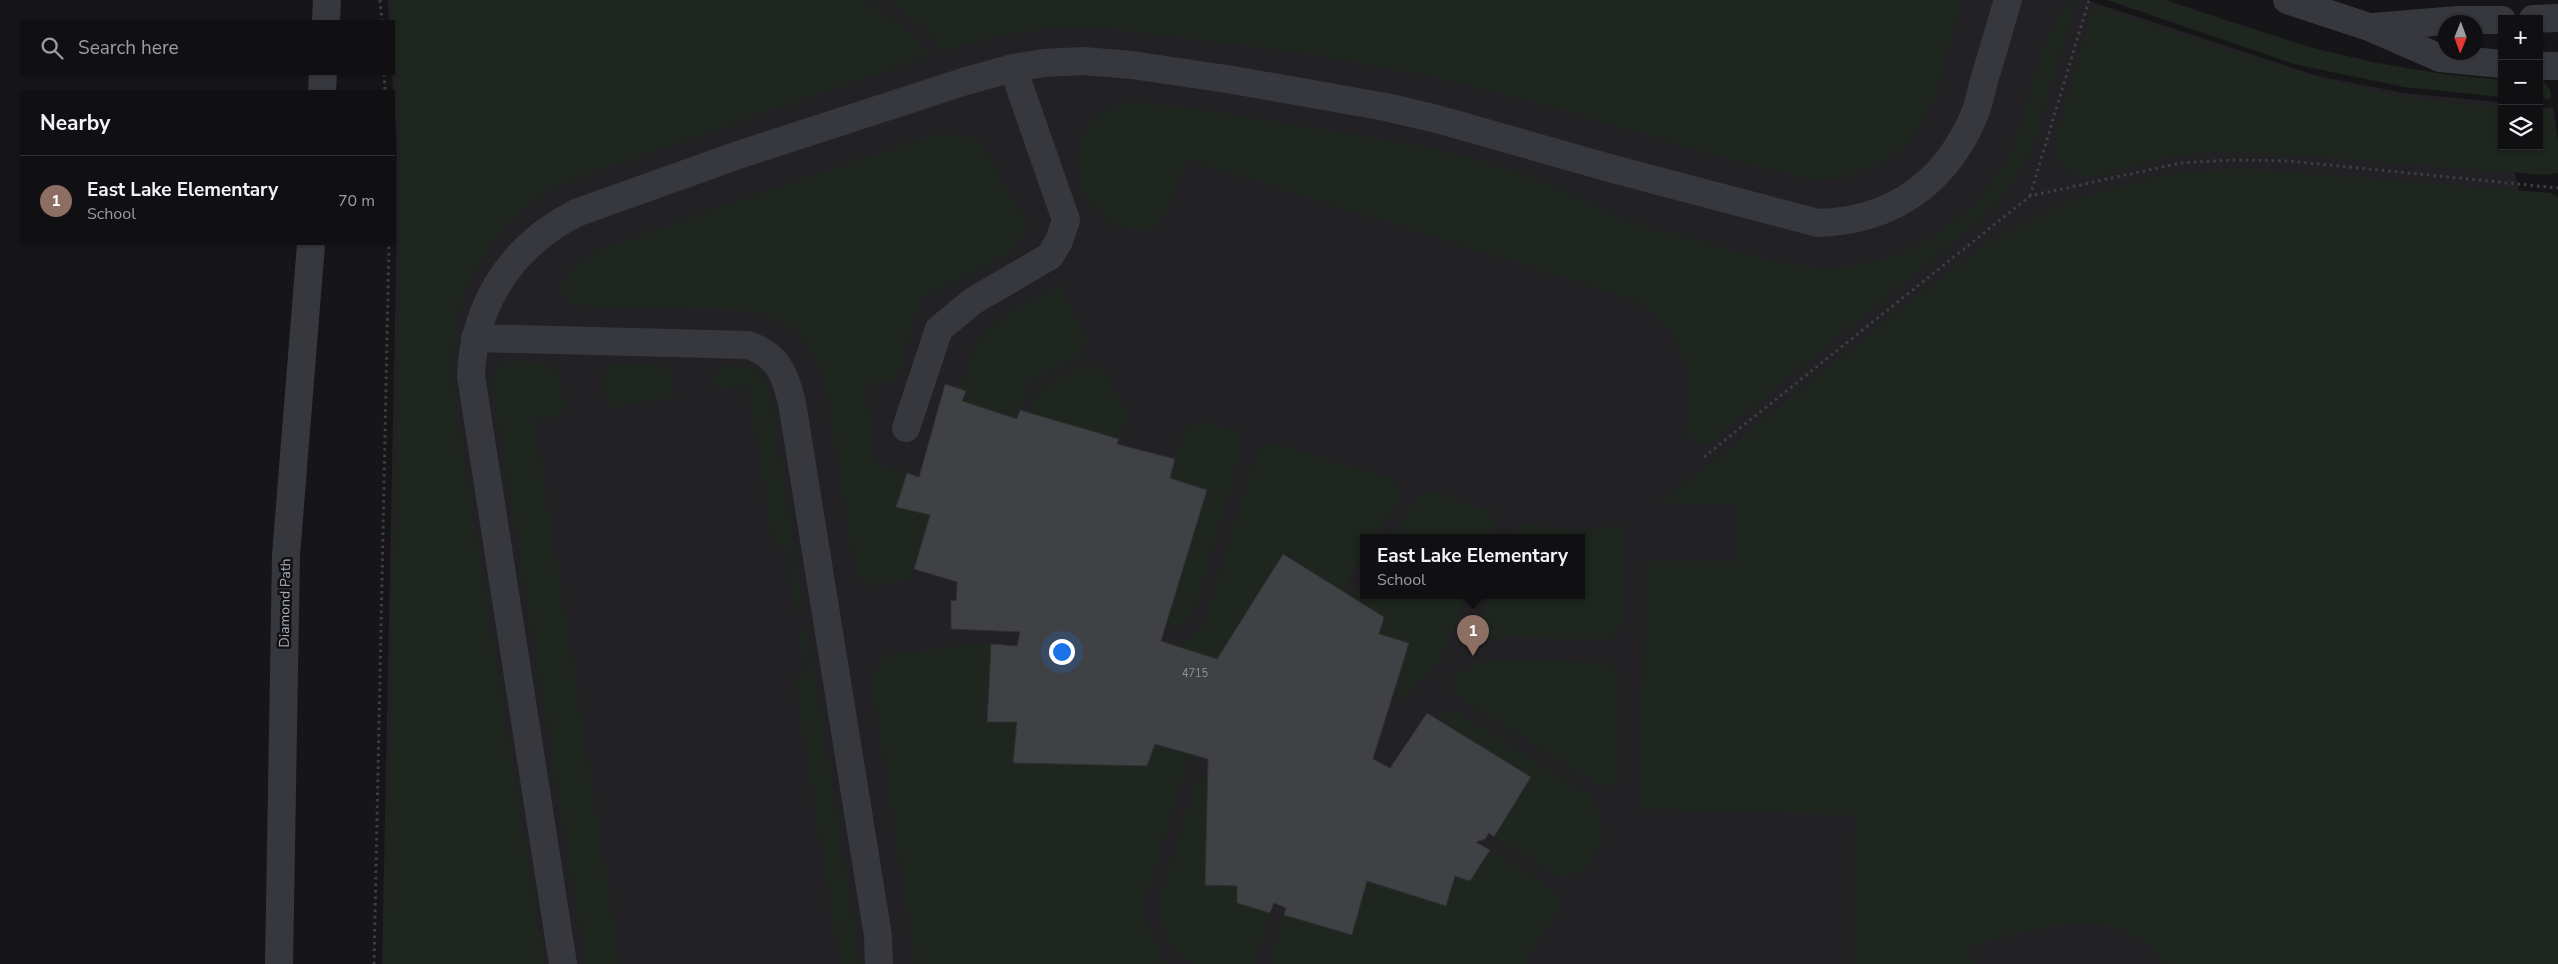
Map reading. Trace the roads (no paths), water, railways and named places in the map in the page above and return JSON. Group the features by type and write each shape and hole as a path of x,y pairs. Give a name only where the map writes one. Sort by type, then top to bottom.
{"street":[{"path":"326,20 327,0"},
{"path":"563,964 471,376 475,338 494,293 514,259 533,240 569,217 744,153 966,81 1013,68 1044,63 1083,61 1132,65 1307,92 1437,119 1613,169 1818,223 1845,222 1900,204 1938,174 1954,154 1974,116 2008,0"},
{"path":"2287,0 2369,27 2440,58 2498,64"},
{"path":"2543,19 2558,18"},
{"path":"2369,27 2458,20 2498,20"},
{"path":"2543,66 2558,66"},
{"path":"906,428 939,329 954,315 1050,256 1066,220 1013,68"},
{"path":"322,90 323,75"},
{"name":"Diamond Path","path":"280,964 286,556 312,245"},
{"path":"475,338 748,345 764,350 776,362 787,381 792,403 878,936 879,964"}],"place":[{"name":"East Lake Elementary","path":"1473,656"}]}
